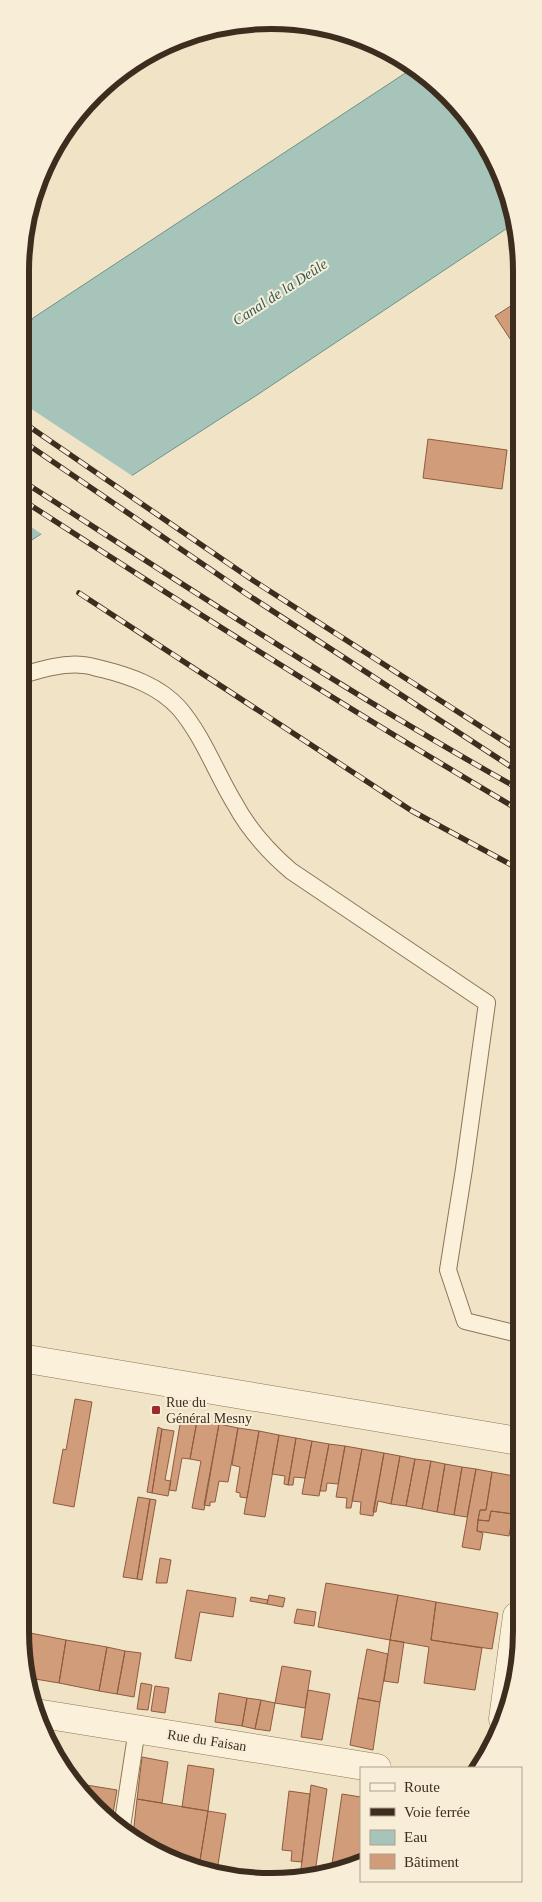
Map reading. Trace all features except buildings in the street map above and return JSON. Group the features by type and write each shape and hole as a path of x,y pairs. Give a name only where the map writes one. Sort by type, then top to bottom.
{"street":[{"path":"29,1359 513,1440"},
{"path":"507,1688 513,1643"},
{"name":"Rue du Faisan","path":"43,1713 371,1767"}],"lane":[{"path":"29,673 49,667 84,664 122,674 150,686 179,708 199,737 235,806 254,834 274,856 291,871 487,1003 448,1270 465,1321 513,1333"},
{"path":"123,1822 137,1729"}],"water":[{"name":"Canal de la Deûle","path":"408,71 431,89 453,111 472,136 495,178 509,224 509,227 257,395 29,542 29,325 33,318"}],"pier":[{"path":"29,407 134,477 43,535 29,525"}],"railway":[{"path":"29,426 254,581 513,747"},
{"path":"29,445 245,593 513,768"},
{"path":"29,485 331,678 513,786"},
{"path":"29,504 270,658 513,806"},
{"path":"79,593 412,811 513,866"}],"place":[{"name":"Rue du Général Mesny","path":"156,1410"}]}
